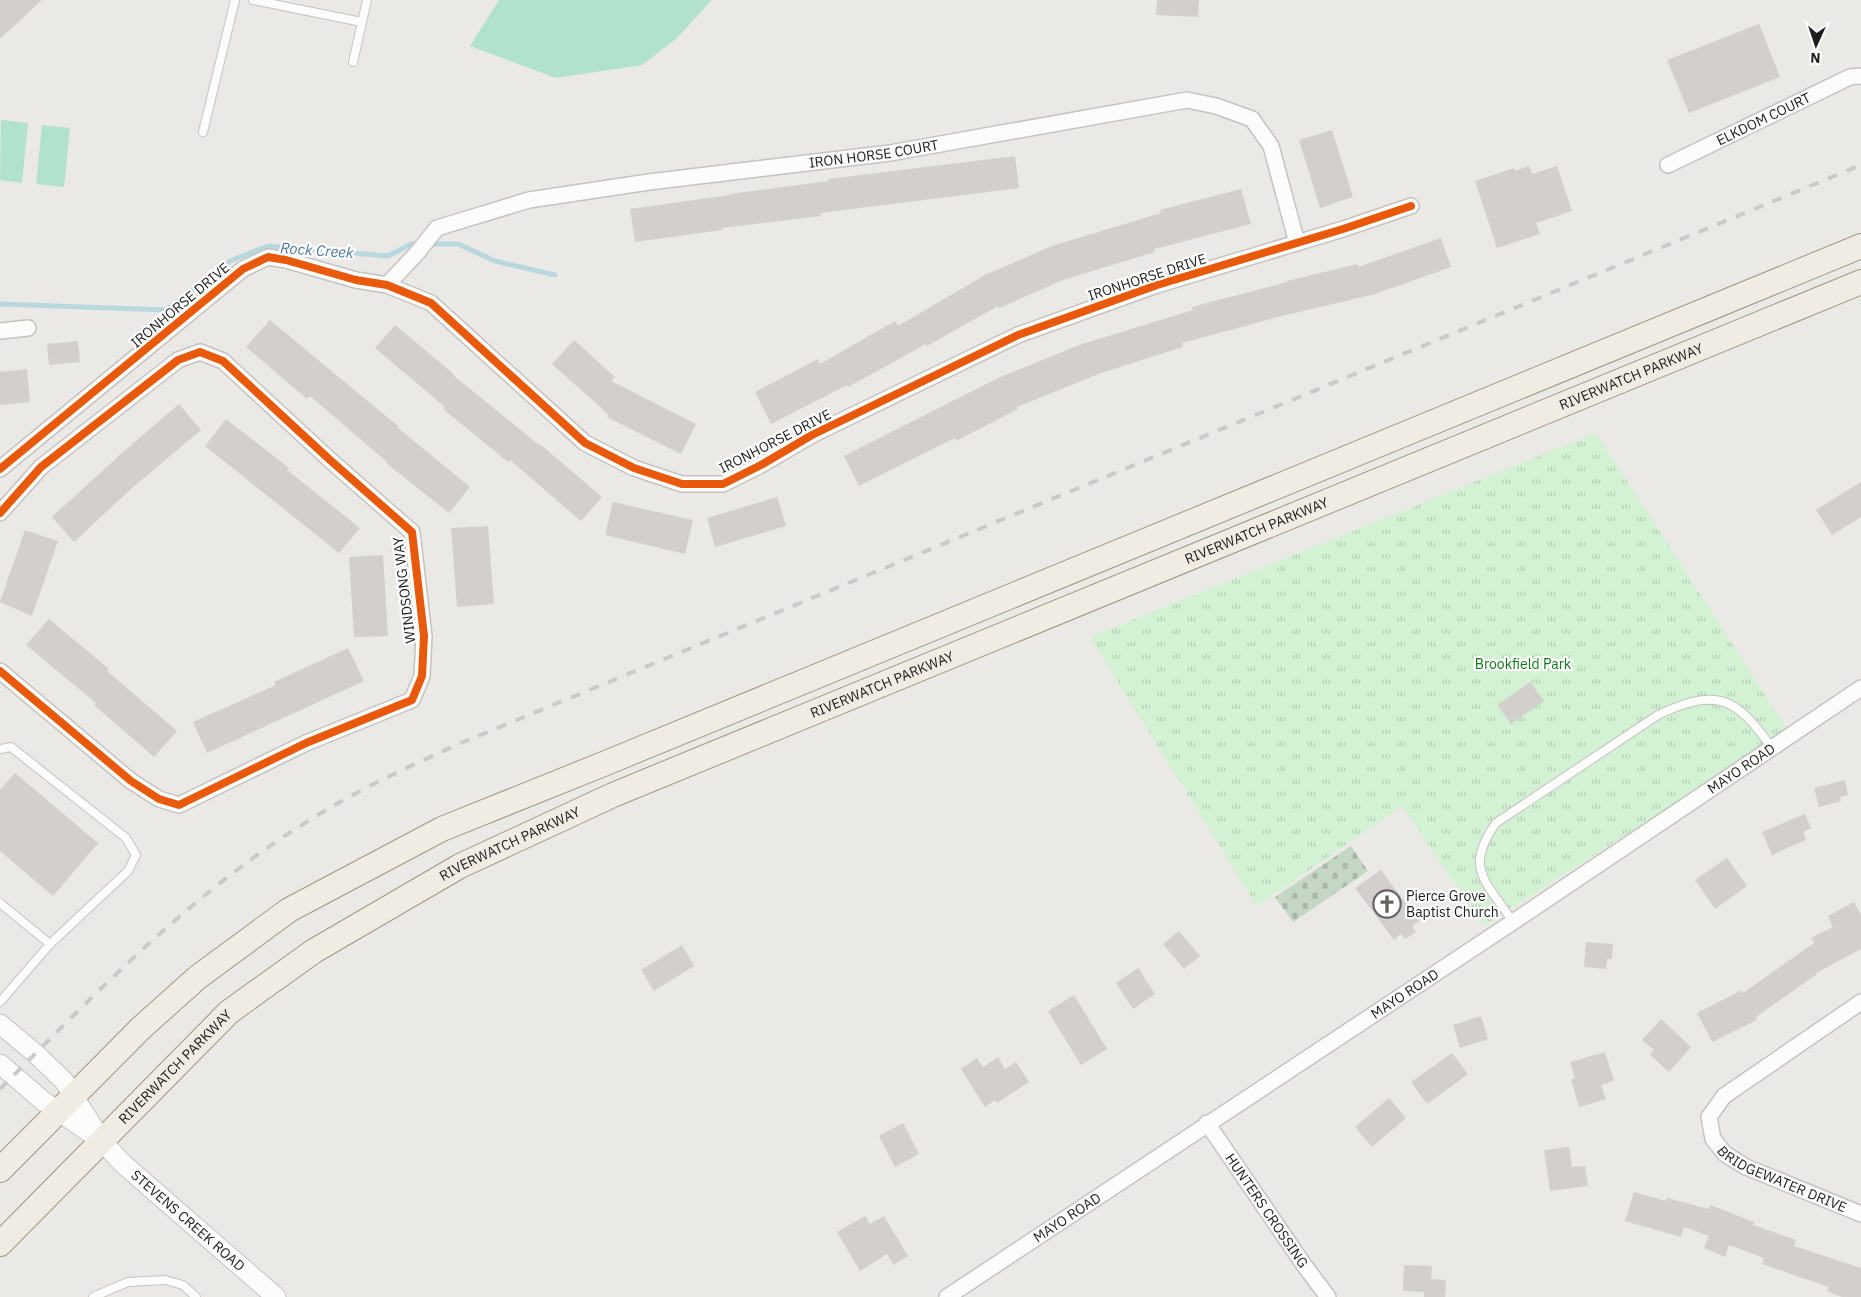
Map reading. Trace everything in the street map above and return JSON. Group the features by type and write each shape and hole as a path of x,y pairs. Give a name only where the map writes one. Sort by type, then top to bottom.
{"main road":[{"path":"0,1170 141,1028 198,977 289,910 442,829 1861,246"},
{"name":"RIVERWATCH PARKWAY","path":"0,1244 229,1012 314,950 460,866 622,792 1861,282"}],"street":[{"name":"ELKDOM COURT","path":"1668,165 1850,77 1861,76"},
{"name":"IRON HORSE COURT","path":"387,285 417,254 437,228 530,200 648,182 890,152 1187,100 1216,106 1252,119 1272,146 1297,243"},
{"name":"IRONHORSE DRIVE","path":"0,469 243,269 268,257 286,260 356,280 387,285 431,303 585,443 634,468 682,484 723,484 761,465 812,435 1018,335 1157,285 1411,206"},
{"path":"0,331 28,328"},
{"name":"WINDSONG WAY","path":"0,513 41,467 178,360 200,352 223,361 330,460 412,532 424,636 422,676 412,700 306,743 179,805 159,799 130,781 0,671"},
{"name":"MAYO ROAD","path":"946,1297 1513,922 1772,748 1860,692"},
{"name":"BRIDGEWATER DRIVE","path":"1861,1002 1724,1096 1709,1117 1713,1138 1724,1154 1746,1167 1861,1214"},
{"name":"STEVENS CREEK ROAD","path":"0,1024 36,1054 64,1081 65,1103"},
{"name":"STEVENS CREEK ROAD","path":"0,1064 43,1101 65,1103 122,1163 276,1297"},
{"name":"HUNTERS CROSSING","path":"1208,1123 1304,1265 1328,1297"}],"lane":[{"path":"203,132 235,0"},
{"path":"253,0 362,22"},
{"path":"353,62 367,0"},
{"path":"1513,922 1482,875 1479,864 1485,838 1496,823 1658,715 1679,705 1698,700 1718,699 1742,711 1772,748"},
{"path":"0,748 11,747 126,838 136,855 128,871 50,944 0,1002"},
{"path":"0,902 50,944"},
{"path":"93,1297 128,1282 165,1280 183,1284 196,1297"}],"green space":[{"path":"499,0 711,1 676,39 642,65 556,78 470,46"},
{"path":"1,120 28,123 22,183 0,180"},
{"path":"42,125 70,128 64,187 36,184"},
{"name":"Brookfield Park","path":"1596,433 1788,730 1484,926 1402,806 1257,906 1090,637"},
{"path":"1351,846 1368,871 1293,922 1275,897"}],"building":[{"path":"0,0 42,0 0,39"},
{"path":"1157,0 1199,0 1198,17 1156,15"},
{"path":"1759,24 1780,77 1689,113 1667,60"},
{"path":"1332,130 1353,197 1320,208 1299,140"},
{"path":"1015,156 1019,188 820,213 821,216 722,228 722,230 635,242 630,209 829,181 828,179"},
{"path":"1529,166 1532,174 1557,166 1572,211 1536,223 1540,234 1497,248 1475,181 1514,168 1515,171"},
{"path":"1241,189 1251,224 1154,249 1155,252 1063,280 999,308 998,306 927,346 926,344 848,387 847,385 771,424 755,392 818,359 820,364 895,321 898,326 985,275 1052,246 1161,213 1160,210"},
{"path":"1441,238 1451,267 1375,294 1278,317 1182,343 1183,347 1101,373 1017,407 1018,409 956,441 955,438 859,486 844,456 996,379 1079,345 1193,310 1192,307 1357,264 1358,267"},
{"path":"270,320 470,487 449,513 386,463 310,396 307,399 246,347"},
{"path":"395,325 602,497 581,521 510,460 508,462 443,409 445,407 375,348"},
{"path":"574,340 615,377 611,381 696,424 681,454 607,417 608,414 552,364"},
{"path":"78,341 80,362 49,365 47,344"},
{"path":"27,369 30,402 0,405 0,372"},
{"path":"179,404 201,430 132,488 74,542 52,517"},
{"path":"226,419 289,468 287,470 360,528 339,553 205,446"},
{"path":"1861,482 1861,517 1832,535 1816,510"},
{"path":"777,497 786,526 715,547 707,518"},
{"path":"613,502 693,520 685,554 605,535"},
{"path":"488,526 494,604 457,607 451,528"},
{"path":"25,530 58,541 32,616 0,602"},
{"path":"383,555 388,636 354,637 349,557"},
{"path":"49,619 109,669 107,671 177,731 154,757 94,705 96,703 26,645"},
{"path":"348,648 364,681 207,753 193,722 276,685 274,682"},
{"path":"1530,682 1544,701 1511,724 1497,705"},
{"path":"15,773 98,843 53,896 0,851 0,790"},
{"path":"1845,780 1848,795 1840,797 1841,801 1819,807 1814,788"},
{"path":"1805,814 1811,828 1803,832 1806,840 1772,855 1762,832"},
{"path":"1727,858 1747,886 1715,909 1695,880"},
{"name":"Pierce Grove Baptist Church","path":"1381,870 1419,921 1412,926 1416,932 1405,939 1401,934 1394,940 1355,888"},
{"path":"1854,902 1861,915 1861,949 1816,973 1756,1017 1757,1020 1712,1042 1697,1013 1742,990 1743,993 1814,943 1811,938 1833,927 1828,916"},
{"path":"1179,931 1200,956 1184,969 1163,944"},
{"path":"1586,942 1613,944 1612,959 1607,959 1606,969 1584,967"},
{"path":"682,945 694,966 654,991 641,970"},
{"path":"1138,968 1155,994 1133,1009 1116,983"},
{"path":"1074,995 1107,1049 1081,1065 1048,1011"},
{"path":"1481,1016 1488,1039 1460,1048 1453,1025"},
{"path":"1661,1019 1691,1047 1669,1072 1650,1055 1654,1050 1642,1040"},
{"path":"1605,1052 1614,1081 1601,1085 1606,1099 1579,1107 1571,1079 1575,1078 1570,1062"},
{"path":"1452,1053 1468,1074 1427,1104 1411,1082"},
{"path":"998,1057 1005,1069 1016,1062 1029,1082 997,1103 995,1100 985,1107 961,1069 977,1058 983,1067"},
{"path":"1389,1098 1406,1118 1372,1147 1355,1127"},
{"path":"903,1123 919,1154 895,1167 879,1136"},
{"path":"1569,1147 1572,1167 1585,1166 1588,1186 1550,1191 1544,1150"},
{"path":"1634,1192 1666,1201 1667,1198 1709,1209 1710,1205 1754,1222 1753,1225 1796,1240 1794,1246 1861,1268 1861,1297 1842,1297 1827,1291 1829,1287 1762,1264 1764,1258 1729,1245 1725,1257 1704,1248 1709,1236 1684,1227 1681,1237 1625,1221"},
{"path":"865,1216 870,1224 884,1216 908,1256 893,1265 887,1254 860,1271 837,1232"},
{"path":"1404,1265 1432,1266 1431,1279 1446,1280 1445,1297 1424,1297 1424,1292 1403,1291"}],"waterway":[{"name":"Rock Creek","path":"0,304 166,310 230,261 268,246 388,256 411,244 420,244"},
{"name":"Rock Creek","path":"429,244 458,244 495,261 555,275"}],"railway":[{"path":"0,1089 114,976 193,905 234,872 278,841 323,812 374,784 461,743 1861,165"}],"cycle path":[{"path":"0,469 243,269 268,257 286,260 356,280 387,285 431,303 585,443 634,468 682,484 723,484 761,465 812,435 1018,335 1157,285 1343,229 1411,206"},
{"path":"0,513 41,467 178,360 200,352 223,361 330,460 412,532 424,636 422,676 412,700 306,743 179,805 159,799 131,781 0,671"}],"place":[{"name":"Pierce Grove Baptist Church","path":"1387,904"}]}
